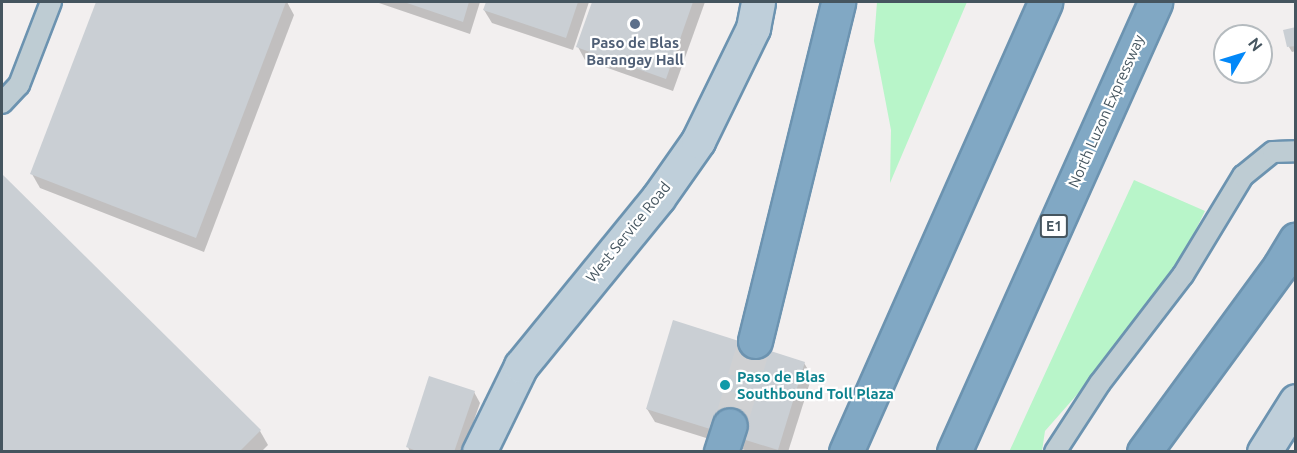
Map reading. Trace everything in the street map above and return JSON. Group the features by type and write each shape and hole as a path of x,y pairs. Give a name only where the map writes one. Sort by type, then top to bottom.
{"highway":[{"path":"755,340 838,2"},
{"path":"846,452 1046,2"},
{"name":"North Luzon Expressway","path":"954,452 1155,2"},
{"path":"1144,452 1280,266 1296,239"}],"street":[{"name":"West Service Road","path":"479,452 521,366 658,198 698,141 740,58 758,2"},
{"path":"1264,452 1296,400"}],"lane":[{"path":"2,103 19,85 51,2"},
{"path":"1055,452 1100,383 1183,275 1243,176 1273,153 1296,151"}],"green space":[{"path":"877,2 967,2 890,183 891,130 874,41"},
{"path":"1134,180 1205,211 1162,298 1045,431 1042,451 1009,452"}],"building":[{"path":"96,2 286,2 196,238 30,174"},
{"path":"404,2 469,2 463,22"},
{"path":"486,2 578,2 566,38 483,10"},
{"name":"Paso de Blas Barangay Hall","path":"592,2 693,2 666,79 576,47"},
{"path":"1296,27 1296,46 1287,47 1283,30"},
{"path":"2,174 261,430 239,452 2,452"},
{"name":"Paso de Blas Southbound Toll Plaza","path":"673,320 805,362 778,450 646,409"},
{"path":"429,376 475,391 454,452 419,452 406,447"}],"tunnel":[{"path":"730,425 755,341"}],"place":[{"name":"Paso de Blas Barangay Hall","path":"635,24"},
{"name":"Paso de Blas Southbound Toll Plaza","path":"725,385"}]}
